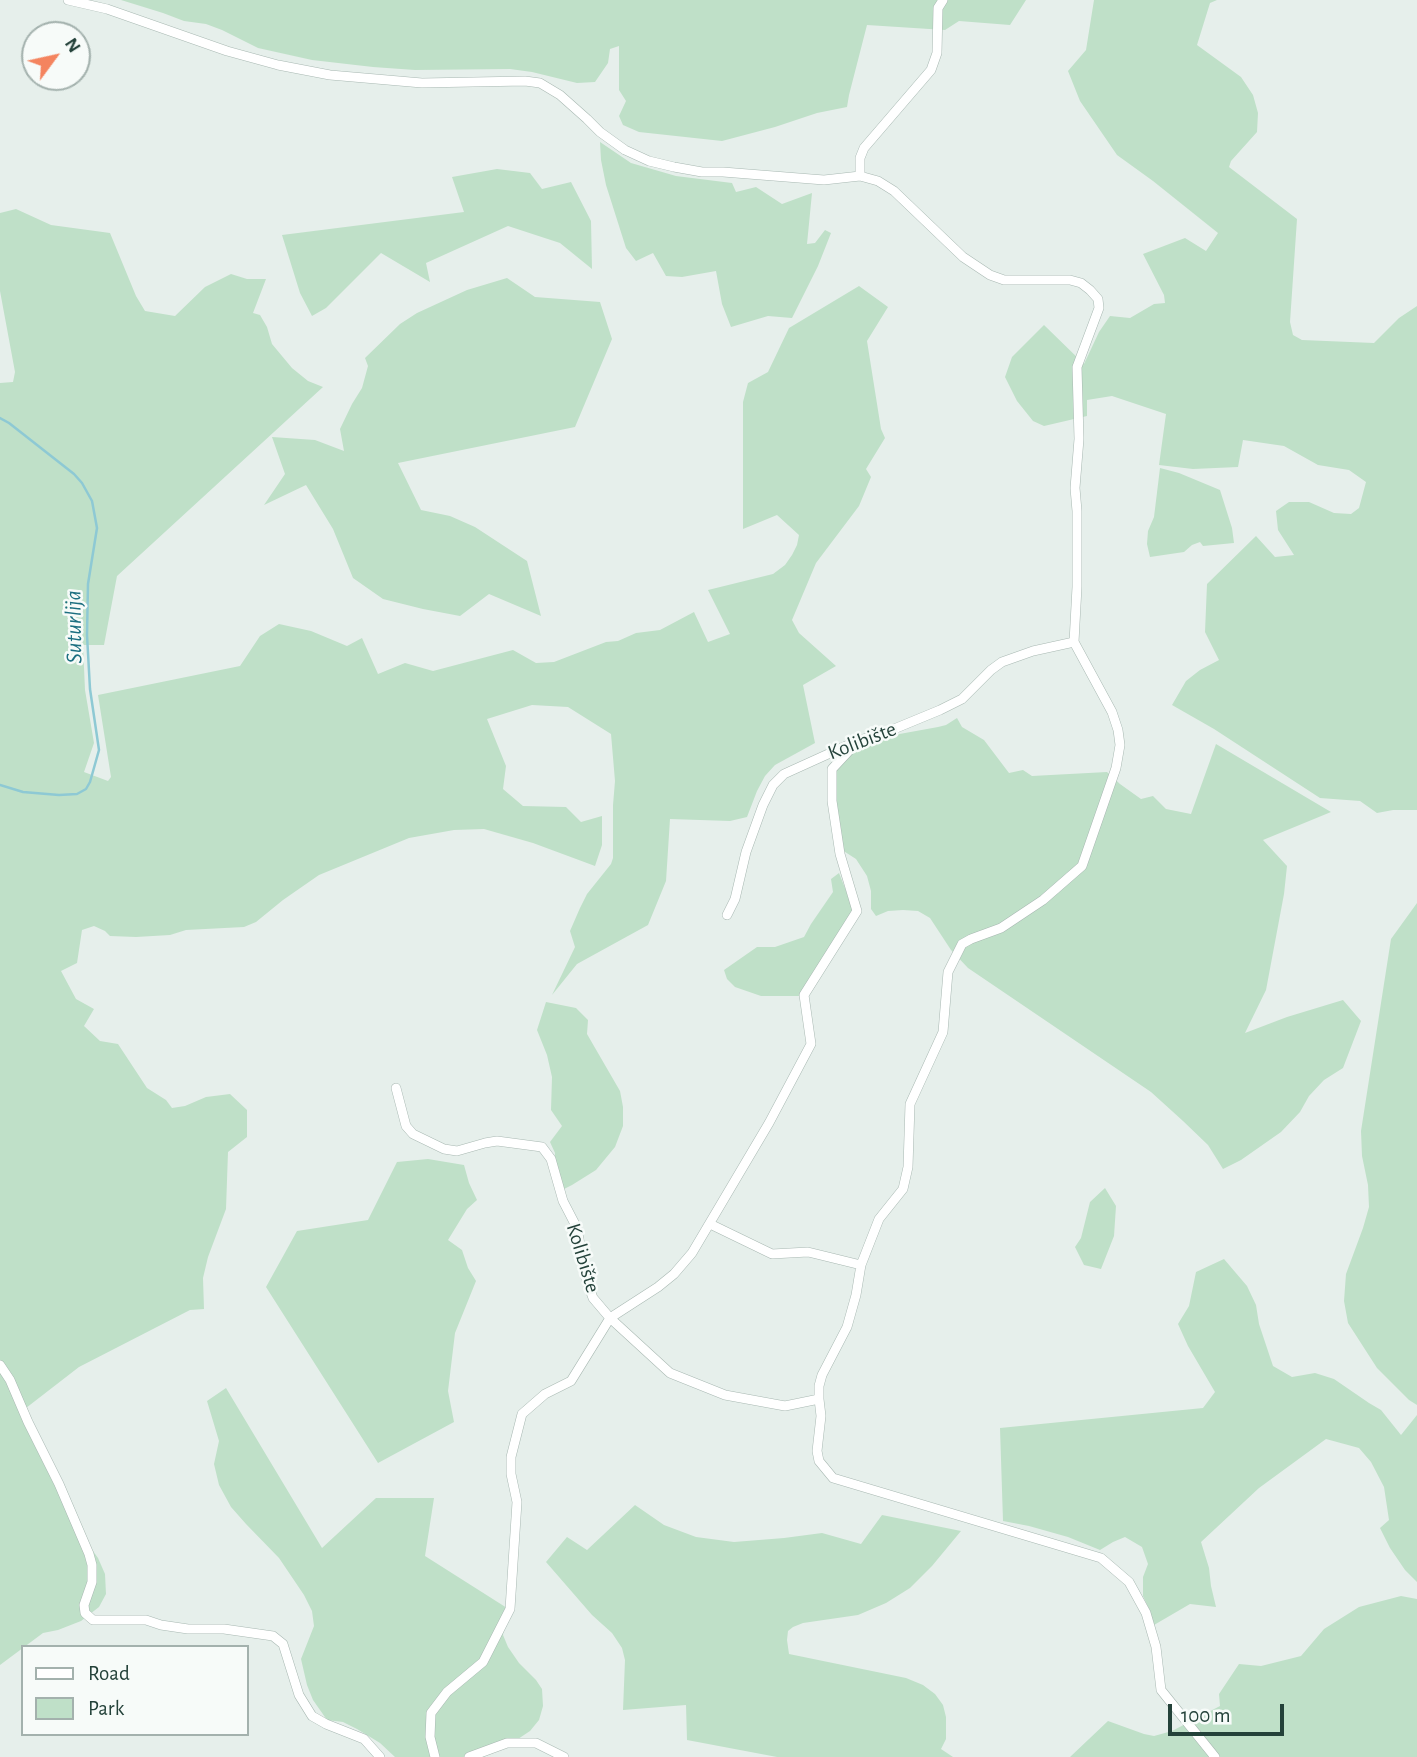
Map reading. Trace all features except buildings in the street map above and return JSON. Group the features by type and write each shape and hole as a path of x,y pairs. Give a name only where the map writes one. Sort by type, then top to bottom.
{"street":[{"path":"68,0 107,9 278,65 330,75 422,83 525,80 540,83 560,95 600,132 625,150 649,161 674,167 702,172 824,180 860,176 878,181 894,191 963,257 990,275 1004,280 1070,279 1081,283 1098,299 1099,308 1077,367 1079,439 1075,488 1077,587 1074,642 1112,712 1120,745 1116,768 1082,866 1043,901 1001,928 962,944 948,972 943,1032 910,1104 908,1167 903,1189 879,1219 861,1265 847,1327 822,1375 817,1451 819,1461 833,1478 1101,1558 1129,1582 1146,1614 1156,1647 1161,1690 1215,1757"},
{"path":"860,176 860,158 864,148 931,70 937,54 938,8 943,0"},
{"name":"Kolibište","path":"727,915 735,899 746,852 762,805 773,785 784,774 859,740 877,736 962,699 1002,662 1033,651 1074,642"},
{"path":"435,1757 430,1737 432,1713 447,1692 483,1662 510,1609 517,1502 511,1474 511,1457 522,1414 545,1394 572,1381 610,1318 658,1287 674,1274 692,1253 769,1123 811,1044 804,995 858,911 840,854 832,801 832,769 859,740"},
{"name":"Kolibište","path":"396,1088 406,1126 413,1134 444,1149 457,1151 497,1141 542,1147 551,1159 563,1201 577,1228 586,1279 593,1298 610,1318 670,1373 725,1395 785,1406 819,1399"},
{"path":"710,1224 772,1254 808,1252 861,1265"},
{"path":"0,1365 10,1380 89,1553 92,1582 84,1605 85,1613 93,1620 146,1620 188,1629 224,1629 274,1636 283,1644 299,1695 312,1716 364,1739 380,1757"},
{"path":"469,1757 508,1743 536,1743 564,1757"}],"green space":[{"path":"121,0 1026,0 1010,25 959,21 945,30 867,25 847,107 722,141 639,132 623,125 619,116 626,101 619,90 619,46 610,49 608,63 595,82 577,83 510,69 415,70 373,67 312,60 258,48 206,24 184,21"},
{"path":"1094,0 1217,0 1210,3 1197,45 1241,77 1253,95 1258,113 1257,132 1231,161 1229,167 1297,219 1290,322 1293,335 1302,340 1374,343 1399,318 1417,306 1417,810 1377,813 1360,801 1320,798 1172,705 1186,681 1219,660 1205,632 1207,584 1256,536 1275,557 1294,555 1278,530 1276,511 1289,502 1309,502 1334,513 1351,514 1359,508 1366,482 1349,470 1318,465 1284,446 1243,440 1238,467 1193,469 1159,465 1166,414 1112,396 1087,400 1087,416 1044,426 1033,421 1017,401 1005,377 1012,357 1044,325 1084,364 1110,316 1130,318 1154,304 1165,303 1164,295 1143,254 1185,238 1206,251 1218,233 1117,155 1080,101 1068,71 1086,50"},
{"path":"600,142 631,163 676,176 732,183 736,192 756,187 782,204 812,193 807,244 815,243 825,230 831,233 792,318 768,316 731,327 722,304 716,271 682,277 666,276 653,253 636,261 626,248 606,185"},
{"path":"497,169 530,173 542,189 571,182 591,221 592,269 560,243 508,226 426,263 430,282 381,253 326,308 312,316 300,293 282,235 464,212 452,177"},
{"path":"16,209 51,225 110,233 145,311 175,316 205,287 231,274 247,279 266,279 253,313 260,315 272,344 292,368 308,381 323,387 117,576 104,645 83,645 85,690 94,743 84,772 108,781 111,777 98,695 240,666 260,636 279,624 311,631 347,646 362,638 378,674 405,663 433,671 513,650 536,663 554,662 606,642 618,641 636,633 660,630 694,612 708,642 730,634 708,590 773,574 785,565 792,555 799,535 777,515 743,529 743,402 748,383 768,372 789,328 859,286 888,307 867,341 881,429 885,438 866,469 871,477 859,506 816,563 792,620 799,633 836,666 803,685 815,743 775,765 765,776 747,817 730,821 670,819 666,881 648,925 577,964 552,995 575,947 570,931 580,908 613,858 615,781 611,734 568,707 532,705 487,719 506,766 503,789 523,806 566,807 581,822 602,816 602,845 595,866 533,843 484,829 454,830 409,838 319,875 256,922 244,927 186,930 170,935 136,937 110,936 94,926 82,930 77,963 61,971 76,999 94,1009 84,1026 100,1041 118,1044 147,1088 166,1100 172,1108 206,1097 230,1094 247,1110 247,1137 228,1152 226,1209 203,1278 204,1309 190,1310 79,1367 26,1408 88,1544 105,1574 106,1594 99,1607 81,1621 43,1633 27,1645 21,1645 21,1649 0,1665 0,383 13,382 15,372 0,291 0,213"},
{"path":"507,278 535,297 600,302 612,339 575,427 398,463 421,510 450,516 475,527 527,561 541,616 489,594 460,616 383,599 353,578 333,529 306,485 264,505 285,474 272,437 315,440 344,451 340,429 362,388 368,366 365,358 400,324 417,313 467,290"},
{"path":"1160,468 1220,490 1234,543 1203,546 1200,542 1184,552 1150,557 1148,531 1154,517"},
{"path":"957,718 962,727 984,740 1009,773 1023,770 1032,776 1107,772 1141,799 1153,796 1166,809 1191,814 1216,744 1331,812 1263,840 1287,866 1266,990 1245,1033 1343,1000 1361,1021 1343,1068 1324,1080 1281,1132 1223,1169 1208,1145 1151,1092 968,968 951,950 930,918 918,911 903,910 888,911 876,916 871,909 871,891 867,876 856,859 842,850 830,770 861,743 946,725"},
{"path":"839,873 854,911 800,996 761,996 735,987 727,979 724,970 757,947 775,947 804,937 833,892 831,879"},
{"path":"1417,903 1417,1405 1377,1368 1348,1323 1344,1301 1346,1274 1369,1207 1361,1131 1391,939"},
{"path":"546,1002 576,1008 588,1020 587,1034 620,1091 623,1107 623,1126 615,1147 596,1170 562,1190 554,1165 555,1153 550,1142 562,1126 551,1110 552,1077 537,1030"},
{"path":"428,1159 464,1165 477,1200 467,1209 448,1240 462,1250 476,1281 455,1333 448,1391 454,1422 378,1463 266,1287 297,1231 368,1220 397,1162"},
{"path":"1105,1188 1116,1206 1114,1236 1101,1269 1084,1265 1075,1247 1081,1238 1090,1202"},
{"path":"1224,1259 1247,1286 1256,1305 1259,1324 1273,1366 1292,1377 1315,1373 1334,1379 1381,1410 1401,1435 1417,1415 1417,1582 1405,1570 1380,1528 1389,1520 1384,1487 1371,1462 1359,1448 1326,1439 1259,1488 1201,1542 1216,1607 1190,1604 1154,1625 1143,1596 1143,1577 1148,1564 1142,1547 1125,1537 1100,1550 1068,1537 1003,1521 1000,1428 1203,1408 1215,1392 1178,1324 1189,1306 1196,1272"},
{"path":"226,1388 322,1548 376,1498 434,1498 425,1556 507,1608 503,1635 508,1647 542,1689 543,1706 539,1720 530,1731 503,1749 483,1757 395,1757 380,1743 357,1729 343,1722 327,1720 313,1700 301,1659 314,1626 312,1611 279,1558 231,1507 219,1485 214,1464 219,1441 207,1401"},
{"path":"635,1505 664,1525 696,1537 734,1542 822,1533 861,1544 882,1515 961,1531 910,1588 886,1603 858,1615 803,1623 793,1627 788,1631 787,1640 789,1654 906,1678 923,1685 935,1694 943,1705 946,1739 941,1749 953,1757 777,1757 687,1740 686,1705 623,1710 625,1660 622,1648 612,1633 592,1615 546,1562 567,1537 587,1550"},
{"path":"1401,1596 1417,1599 1417,1757 1070,1757 1108,1721 1154,1736 1172,1731 1220,1706 1219,1694 1239,1664 1261,1666 1301,1656 1324,1629 1359,1607"}],"waterway":[{"name":"Suturlija","path":"0,418 74,474 92,501 97,528 88,584 87,635 90,689 99,750 90,782 86,789 77,794 23,792 0,785"}]}
